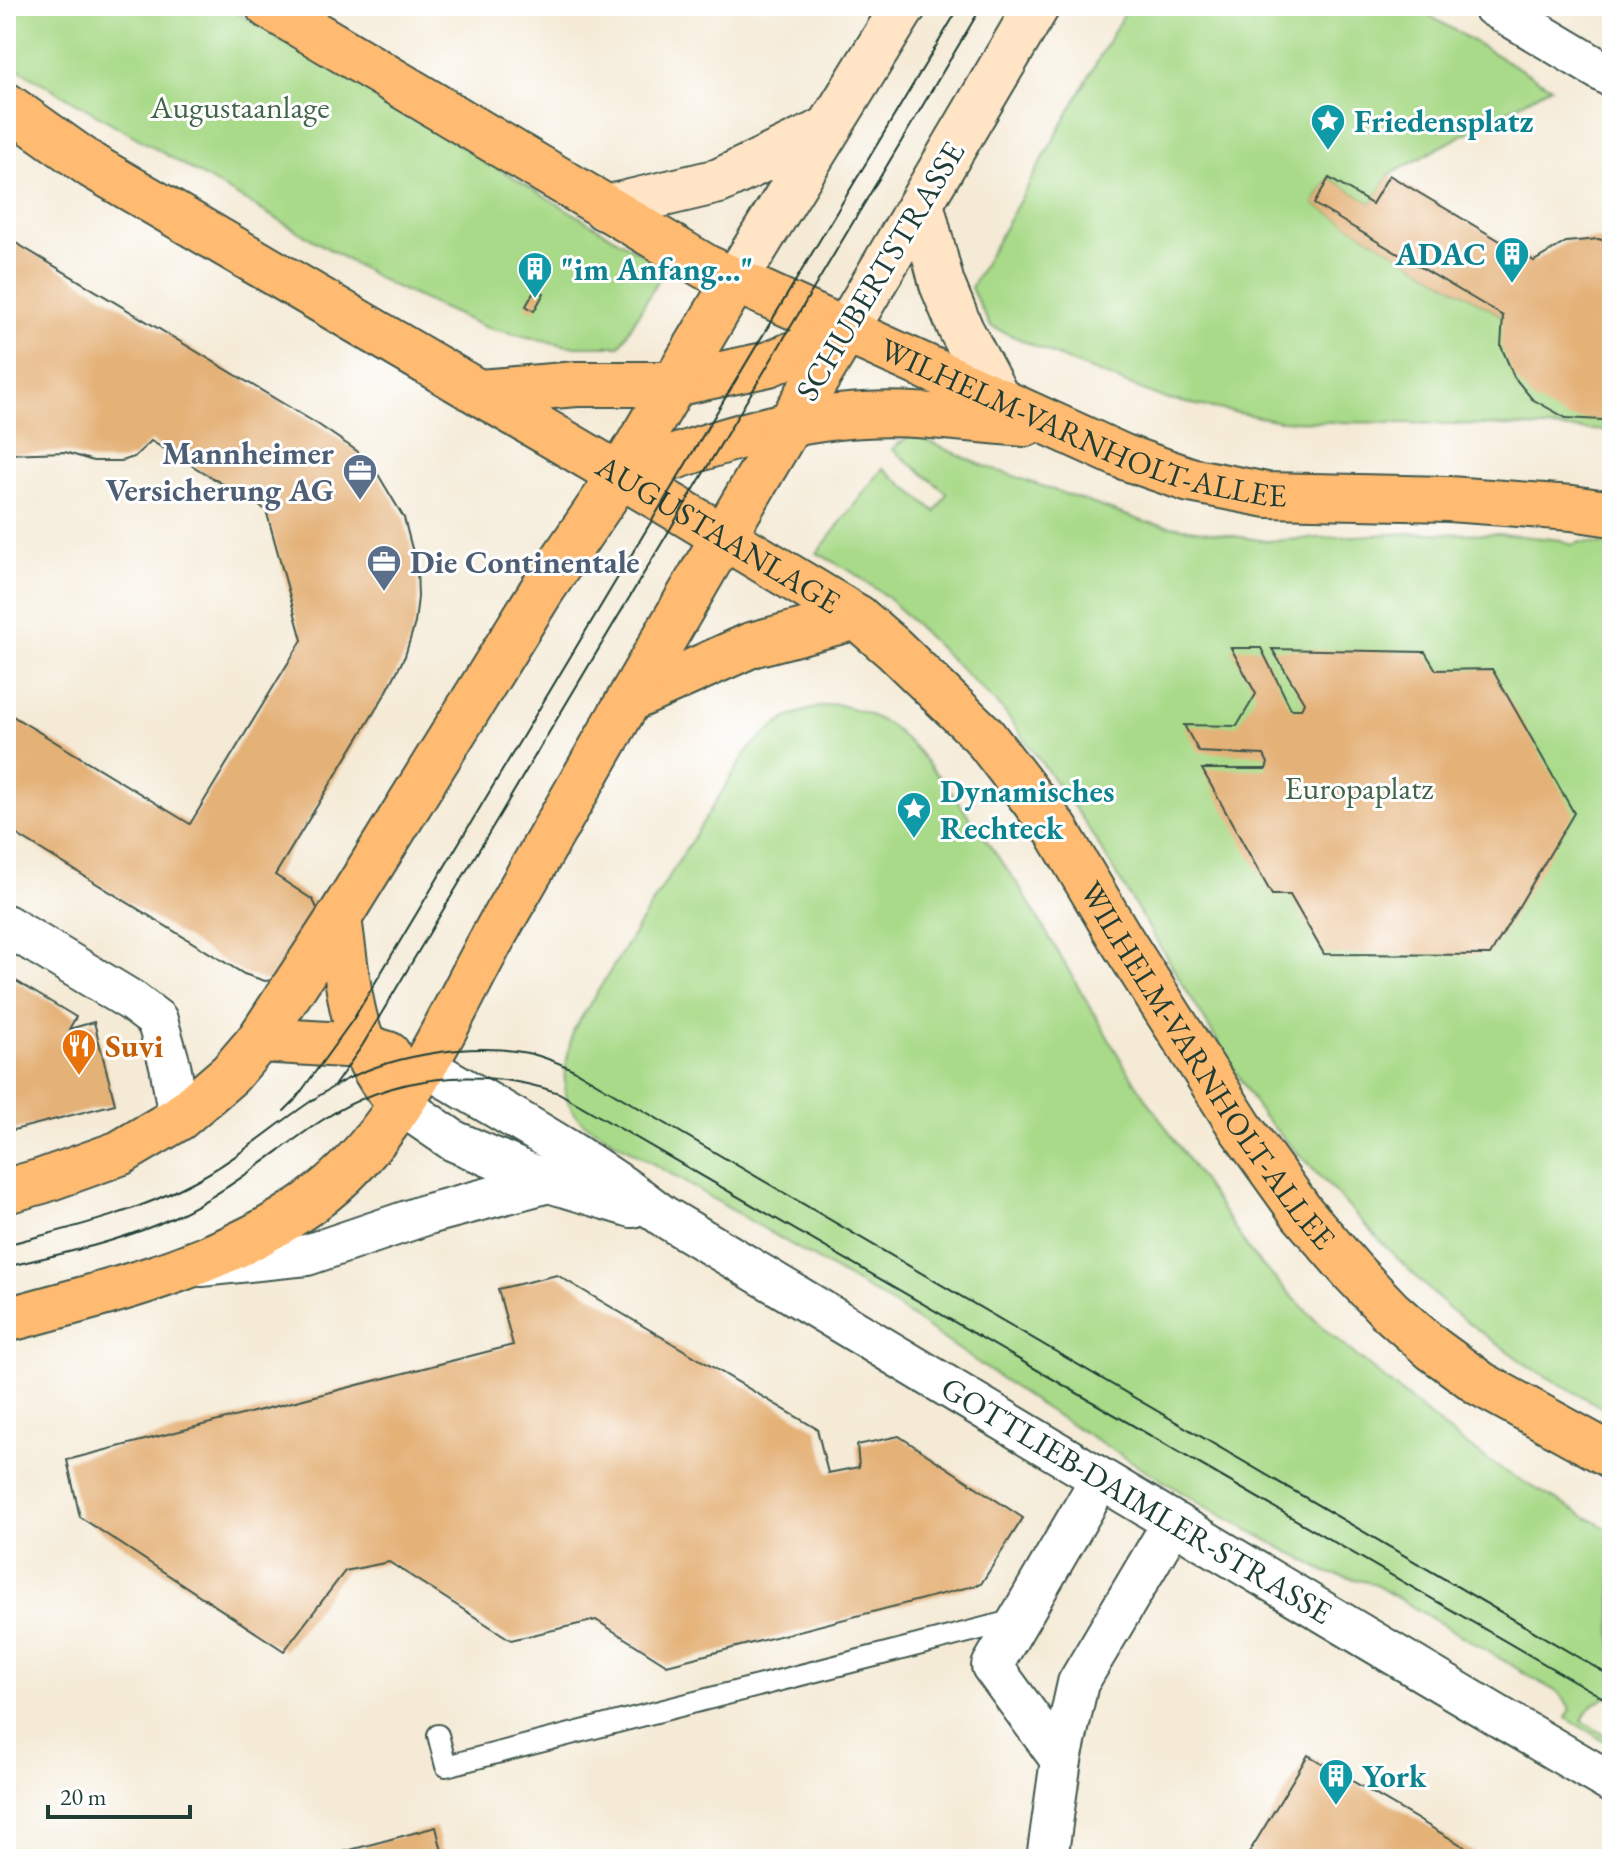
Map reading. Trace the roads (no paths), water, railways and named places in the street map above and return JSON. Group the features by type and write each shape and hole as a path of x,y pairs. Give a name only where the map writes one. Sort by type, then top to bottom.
{"main road":[{"path":"268,6 706,267 845,332"},
{"path":"6,1191 120,1153 179,1118 230,1074 259,1040 339,918 542,590 620,476 735,281 904,6"},
{"name":"SCHUBERTSTRASSE","path":"6,1320 185,1268 267,1230 310,1202 361,1157 400,1104 423,1065 504,918 790,423 1037,6"},
{"name":"AUGUSTAANLAGE","path":"6,105 92,166 857,617"},
{"path":"605,208 719,181 827,129"},
{"path":"921,203 942,284 961,330 999,401"},
{"path":"479,392 577,384 674,384 769,364 845,332"},
{"name":"WILHELM-VARNHOLT-ALLEE","path":"845,332 1124,457 1190,480 1231,490 1280,495 1449,499 1612,514"},
{"path":"620,476 723,441 790,423 890,415 1057,427"},
{"path":"631,699 751,645 857,617"},
{"name":"WILHELM-VARNHOLT-ALLEE","path":"857,617 906,659 983,735 1057,831 1119,936 1241,1128 1302,1213 1353,1272 1390,1311 1433,1349 1481,1384 1612,1456"},
{"path":"339,918 354,1018 362,1046 387,1090 400,1104"},
{"path":"259,1040 362,1046 423,1065"}],"street":[{"path":"1493,6 1612,77"},
{"path":"6,925 132,1001 157,1020 170,1065 179,1118"},
{"name":"GOTTLIEB-DAIMLER-STRASSE","path":"423,1065 523,1122 617,1180 663,1216 990,1411 1172,1524 1612,1783"},
{"name":"GOTTLIEB-DAIMLER-STRASSE","path":"400,1104 454,1141 549,1182 663,1216"},
{"path":"185,1268 307,1255 428,1214 549,1182"},
{"path":"1061,1760 992,1666 1100,1480"},
{"path":"1047,1859 1061,1760 1078,1683 1172,1524"},
{"path":"1014,1695 1027,1701 1078,1683"}],"lane":[{"path":"438,1735 446,1766 1019,1619"}],"tram line":[{"path":"284,1111 354,1018 960,6"},
{"path":"334,1086 362,1046 982,6"},
{"path":"6,1245 100,1219 169,1194 210,1173 333,1087 376,1067 425,1054 475,1049 536,1055 574,1070 1612,1677"},
{"path":"6,1267 113,1240 174,1217 231,1184 321,1121 377,1093 437,1079 468,1078 498,1079 559,1093 1612,1703"}],"place":[{"name":"Friedensplatz","path":"1328,152"},
{"name":"ADAC","path":"1512,285"},
{"name":"\"im Anfang...\"","path":"535,300"},
{"name":"Mannheimer Versicherung AG","path":"360,502"},
{"name":"Die Continentale","path":"384,593"},
{"name":"Dynamisches Rechteck","path":"914,840"},
{"name":"Suvi","path":"79,1077"},
{"name":"York","path":"1336,1807"}],"park label":[{"name":"Augustaanlage","path":"240,107"},
{"name":"Europaplatz","path":"1359,788"}]}
